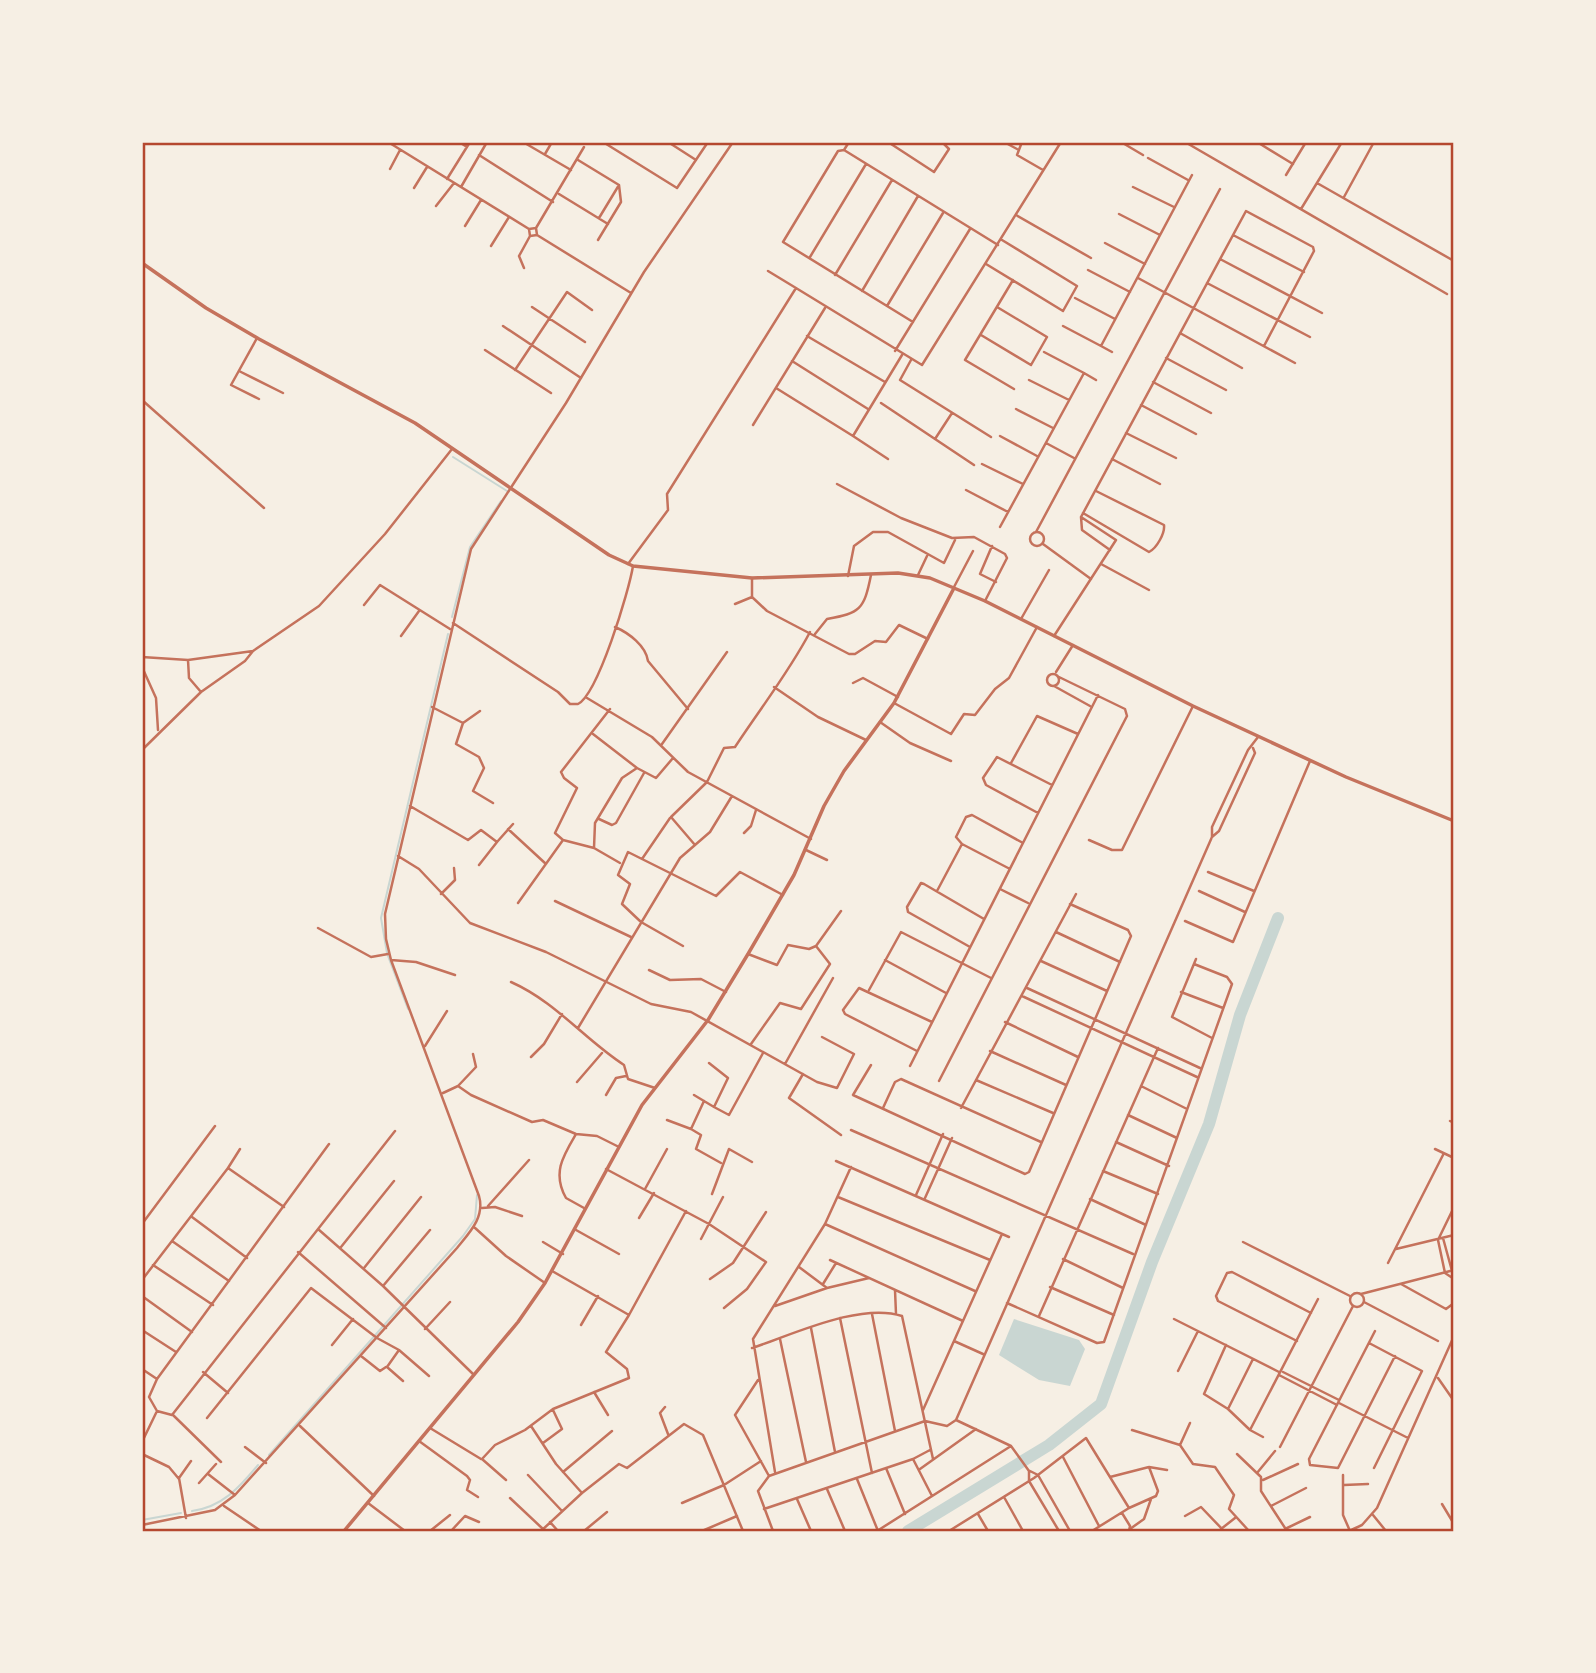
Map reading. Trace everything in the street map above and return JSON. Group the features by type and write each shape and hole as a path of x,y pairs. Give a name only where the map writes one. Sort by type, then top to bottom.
{"street":[{"path":"388,142 529,229 536,228"},
{"path":"459,142 467,147"},
{"path":"447,179 470,142"},
{"path":"461,187 486,142"},
{"path":"523,142 572,170"},
{"path":"544,155 552,142"},
{"path":"603,142 673,188 679,186 708,142"},
{"path":"668,142 696,160"},
{"path":"142,1525 186,1518 223,1505 300,1426 375,1337 474,1227 482,1208 468,1160 391,960 384,923 432,706 471,549 581,378 631,293 733,142"},
{"path":"844,150 849,142"},
{"path":"888,142 934,172 949,149 942,142"},
{"path":"1004,142 1017,149"},
{"path":"1022,142 1017,149 1018,157 1043,170"},
{"path":"768,271 895,351 922,365 927,362 1061,142"},
{"path":"1121,142 1143,155"},
{"path":"1185,142 1191,143 1447,294"},
{"path":"1257,142 1293,164"},
{"path":"1286,175 1306,142"},
{"path":"1301,209 1342,142"},
{"path":"1344,197 1374,142"},
{"path":"537,235 536,228 559,194 584,147"},
{"path":"390,169 400,150"},
{"path":"913,322 783,242 838,151 844,150 998,245"},
{"path":"478,155 553,202"},
{"path":"1149,158 1189,181"},
{"path":"578,159 619,185"},
{"path":"809,258 866,164"},
{"path":"414,188 427,167"},
{"path":"1101,346 1192,175"},
{"path":"835,275 892,180"},
{"path":"436,206 454,183"},
{"path":"1317,183 1454,261"},
{"path":"599,218 619,185"},
{"path":"598,240 621,202 619,185"},
{"path":"1133,187 1175,208"},
{"path":"1043,544 1038,547 1031,543 1031,535 1036,532 1220,189"},
{"path":"559,194 608,224"},
{"path":"862,291 918,196"},
{"path":"466,226 481,200"},
{"path":"887,306 943,212"},
{"path":"1110,550 1082,530 1082,515 1245,212 1313,247 1314,253 1264,346"},
{"path":"1016,215 1091,258"},
{"path":"1119,215 1160,235"},
{"path":"491,246 509,217"},
{"path":"524,268 519,256 530,236 529,229"},
{"path":"895,351 970,229"},
{"path":"530,236 537,235 631,293"},
{"path":"1233,235 1304,272"},
{"path":"986,264 1063,311 1077,286 1001,239"},
{"path":"1105,243 1145,264"},
{"path":"1220,259 1322,313"},
{"path":"142,263 206,308 380,403 608,555 630,565 752,580 918,575 985,601 1257,739 1454,821"},
{"path":"1088,270 1130,292"},
{"path":"1138,278 1295,363"},
{"path":"1013,280 965,360 1014,389"},
{"path":"1207,283 1310,337"},
{"path":"630,565 668,510 667,494 796,288"},
{"path":"515,370 567,292 592,310"},
{"path":"1074,298 1115,319"},
{"path":"532,307 585,342"},
{"path":"981,335 1031,365 1047,337 997,307"},
{"path":"753,425 825,308"},
{"path":"503,326 581,378"},
{"path":"1063,326 1112,352"},
{"path":"1180,333 1242,368"},
{"path":"807,336 885,382"},
{"path":"257,338 231,385 260,399"},
{"path":"485,350 551,393"},
{"path":"1044,352 1096,380"},
{"path":"853,436 902,355"},
{"path":"1166,358 1226,390"},
{"path":"911,360 900,380 991,437"},
{"path":"792,361 868,409"},
{"path":"239,371 283,393"},
{"path":"1000,527 1084,373"},
{"path":"1029,380 1069,400"},
{"path":"1153,382 1211,413"},
{"path":"776,388 888,459"},
{"path":"142,400 264,508"},
{"path":"881,403 974,465"},
{"path":"1141,405 1196,434"},
{"path":"1016,409 1054,429"},
{"path":"935,439 952,412"},
{"path":"1126,433 1176,458"},
{"path":"1000,436 1038,457"},
{"path":"1046,443 1075,458"},
{"path":"142,750 158,731 201,692 245,661 253,651 319,606 385,534 452,449"},
{"path":"1112,459 1160,484"},
{"path":"982,464 1024,484"},
{"path":"837,484 901,518 955,539 974,537 1007,555 985,601"},
{"path":"966,490 1009,512"},
{"path":"1082,515 1149,552 1159,540 1164,530 1159,521 1095,491"},
{"path":"1054,636 1116,538 1082,515"},
{"path":"848,576 854,546 873,532 888,532 927,556 944,563 955,539"},
{"path":"1036,532 1043,536 1043,544"},
{"path":"1043,544 1091,579"},
{"path":"992,547 980,574 996,582"},
{"path":"344,1531 518,1322 545,1283 576,1230 606,1169 655,1088 708,1020 783,895 844,771 894,704 972,551"},
{"path":"918,575 927,556"},
{"path":"1101,564 1149,590"},
{"path":"453,623 558,692 570,704 582,703 615,627 630,582 630,565"},
{"path":"1021,619 1049,570"},
{"path":"815,634 827,619 845,618 856,611 871,577"},
{"path":"752,580 752,597 767,611 852,654 875,640 886,642 899,625 928,639"},
{"path":"364,605 380,585 451,629"},
{"path":"735,604 752,597"},
{"path":"401,636 419,611"},
{"path":"615,627 632,637 647,655 648,661 688,709"},
{"path":"894,704 951,734 964,714 975,715 995,689 1009,678 1037,627"},
{"path":"642,859 671,817 707,782 724,748 735,747 774,687 795,662 810,632"},
{"path":"1054,686 1059,682 1057,675 1072,646"},
{"path":"142,657 188,660 253,651"},
{"path":"662,744 727,652"},
{"path":"188,660 189,678 201,692"},
{"path":"142,667 156,698 158,731"},
{"path":"939,1081 1127,716 1125,709 1057,675 1047,677 1048,682 1054,686 1092,707"},
{"path":"853,683 863,678 898,697"},
{"path":"774,687 818,717 866,740"},
{"path":"910,1066 1098,695"},
{"path":"586,698 610,709 662,744 673,758 707,782 811,839"},
{"path":"432,706 463,723"},
{"path":"1090,840 1112,850 1122,850 1192,708"},
{"path":"610,709 561,772 564,778 577,788 555,833 563,840 594,848 620,863"},
{"path":"480,711 463,723 456,744 479,757 484,768 473,792 493,803"},
{"path":"1011,764 1037,716 1078,734"},
{"path":"880,722 910,743 951,761"},
{"path":"593,734 644,773 656,778 673,758"},
{"path":"773,1531 758,1488 775,1472 925,1421 947,1426 956,1420 1212,837 1215,821 1248,750 1253,748 1257,739"},
{"path":"1212,837 1222,824 1255,753 1253,748"},
{"path":"1038,813 983,781 995,757 1052,785"},
{"path":"1185,921 1233,942 1310,761"},
{"path":"594,848 593,830 598,818 622,778 637,768"},
{"path":"598,818 612,825 616,823 644,773"},
{"path":"1235,778 1242,781"},
{"path":"578,1028 670,874 710,832 732,796"},
{"path":"410,806 468,840 481,830 496,842"},
{"path":"744,833 750,828 756,810"},
{"path":"1010,869 962,844 956,836 969,815 1023,843"},
{"path":"671,817 695,845"},
{"path":"1215,821 1222,824"},
{"path":"478,865 513,824"},
{"path":"508,829 546,864"},
{"path":"517,903 563,840"},
{"path":"937,892 962,844"},
{"path":"806,850 827,860"},
{"path":"683,946 641,922 622,904 631,888 630,884 618,875 620,863 628,852 716,896 740,872 783,895"},
{"path":"398,856 419,869 470,923 546,952 651,1004 688,1012 708,1020 763,1053 836,1088 854,1054 822,1037"},
{"path":"441,894 455,880 454,868"},
{"path":"1208,872 1254,891"},
{"path":"970,947 906,911 920,883 984,919"},
{"path":"1000,889 1028,904"},
{"path":"1199,891 1245,912"},
{"path":"961,1108 1076,894"},
{"path":"555,901 631,937"},
{"path":"870,1065 853,1096 952,1138 1025,1174 1032,1168 1131,932 1070,904"},
{"path":"748,954 776,965 788,946 809,949 816,946 841,911"},
{"path":"318,928 371,957 389,954"},
{"path":"869,990 901,932 990,978"},
{"path":"1056,932 1120,962"},
{"path":"751,1046 779,1004 802,1009 830,964 816,946"},
{"path":"1196,959 1172,1017 1213,1039"},
{"path":"391,960 416,962 455,975"},
{"path":"884,960 946,993"},
{"path":"1041,961 1107,991"},
{"path":"1007,1303 1099,1344 1104,1342 1232,984 1230,979 1194,964"},
{"path":"649,970 670,980 701,979 726,992"},
{"path":"785,1064 832,978"},
{"path":"511,982 539,997 603,1052 625,1066 625,1076 629,1080 655,1088"},
{"path":"917,1051 843,1012 856,988 869,990 932,1022"},
{"path":"1027,988 1200,1068"},
{"path":"1181,992 1224,1009"},
{"path":"1022,996 1198,1077"},
{"path":"424,1047 430,1042 447,1011"},
{"path":"531,1058 544,1044 562,1014"},
{"path":"1005,1022 1078,1057"},
{"path":"1039,1316 1158,1048"},
{"path":"990,1051 1066,1085"},
{"path":"577,1082 603,1052"},
{"path":"694,1095 729,1115 763,1053"},
{"path":"442,1093 458,1086 476,1067 473,1054"},
{"path":"709,1063 728,1077 714,1107"},
{"path":"1185,1071 1189,1063"},
{"path":"803,1074 789,1098 841,1135"},
{"path":"606,1096 616,1078 625,1076"},
{"path":"883,1108 895,1082 901,1079 1042,1142"},
{"path":"976,1080 1054,1114"},
{"path":"458,1086 471,1096 531,1122 542,1120 576,1134 597,1136 619,1147"},
{"path":"1141,1086 1187,1109"},
{"path":"691,1129 705,1101"},
{"path":"1128,1115 1177,1138"},
{"path":"667,1120 701,1135 695,1149 722,1163"},
{"path":"142,1224 215,1126"},
{"path":"850,1130 1134,1254"},
{"path":"172,1415 203,1372 395,1131"},
{"path":"576,1134 561,1159 558,1174 566,1198 586,1209"},
{"path":"916,1195 943,1134"},
{"path":"925,1198 952,1138"},
{"path":"1116,1142 1169,1166"},
{"path":"221,1462 172,1415 157,1411 149,1393 176,1352 329,1144"},
{"path":"142,1280 229,1168 240,1149"},
{"path":"645,1190 667,1149"},
{"path":"712,1194 722,1163 730,1149 752,1162"},
{"path":"1435,1149 1454,1158"},
{"path":"1388,1264 1444,1153"},
{"path":"482,1208 488,1206 529,1160"},
{"path":"836,1161 1009,1237"},
{"path":"775,1472 752,1348 755,1333 825,1224 851,1167"},
{"path":"229,1168 285,1207"},
{"path":"606,1169 709,1224 765,1262 747,1289 724,1308"},
{"path":"1103,1171 1158,1194"},
{"path":"341,1247 394,1181"},
{"path":"639,1218 654,1193"},
{"path":"364,1268 421,1197"},
{"path":"838,1197 990,1260"},
{"path":"701,1239 723,1198"},
{"path":"1090,1199 1146,1225"},
{"path":"488,1206 522,1216"},
{"path":"1454,1207 1438,1240 1445,1273 1454,1279"},
{"path":"482,1460 495,1445 531,1426 553,1409 629,1378 627,1369 606,1351 629,1315 685,1211"},
{"path":"710,1279 733,1263 766,1212"},
{"path":"192,1217 247,1258"},
{"path":"825,1224 976,1292"},
{"path":"474,1227 506,1256 545,1283"},
{"path":"318,1229 364,1268 473,1374"},
{"path":"383,1286 429,1230"},
{"path":"576,1230 619,1254"},
{"path":"923,1411 1002,1234"},
{"path":"1394,1249 1454,1235"},
{"path":"1350,1296 1356,1292 1361,1294 1453,1270 1443,1238"},
{"path":"172,1241 229,1281"},
{"path":"543,1242 563,1254"},
{"path":"1243,1242 1350,1296 1353,1306 1280,1447"},
{"path":"298,1252 384,1327"},
{"path":"1063,1259 1123,1288"},
{"path":"830,1260 963,1321"},
{"path":"823,1284 836,1263"},
{"path":"153,1265 213,1305"},
{"path":"799,1267 827,1288"},
{"path":"552,1271 629,1315"},
{"path":"1297,1341 1217,1301 1216,1296 1230,1272 1311,1313"},
{"path":"774,1307 827,1288 869,1278"},
{"path":"1401,1284 1448,1310 1454,1303"},
{"path":"1050,1287 1114,1314"},
{"path":"207,1418 229,1394 308,1290 315,1289 375,1337 399,1350 429,1376"},
{"path":"895,1290 896,1314"},
{"path":"1361,1294 1363,1302 1438,1342"},
{"path":"142,1296 192,1332"},
{"path":"581,1325 598,1296"},
{"path":"1250,1430 1318,1299"},
{"path":"425,1329 450,1302"},
{"path":"1353,1306 1359,1307 1363,1302"},
{"path":"752,1348 840,1318 872,1314 896,1314 904,1318 933,1459"},
{"path":"872,1314 895,1431"},
{"path":"840,1318 872,1473"},
{"path":"331,1345 353,1319"},
{"path":"1174,1319 1309,1390 1409,1438"},
{"path":"811,1328 835,1452"},
{"path":"142,1329 176,1352"},
{"path":"1178,1371 1198,1331"},
{"path":"1374,1331 1309,1464 1338,1468 1395,1356"},
{"path":"1343,1475 1343,1515 1350,1531 1373,1515 1454,1336"},
{"path":"780,1339 806,1462"},
{"path":"954,1341 984,1354"},
{"path":"1369,1343 1422,1371 1374,1468"},
{"path":"1226,1345 1204,1394 1263,1437"},
{"path":"361,1356 380,1371 399,1350"},
{"path":"1228,1409 1254,1359"},
{"path":"387,1365 403,1381"},
{"path":"142,1369 157,1379"},
{"path":"203,1372 229,1394"},
{"path":"1280,1373 1311,1386 1339,1403"},
{"path":"1437,1378 1454,1401"},
{"path":"758,1380 735,1415 769,1476"},
{"path":"594,1392 608,1415"},
{"path":"142,1397 151,1402"},
{"path":"664,1407 660,1413 668,1434"},
{"path":"543,1443 562,1429 553,1409"},
{"path":"142,1442 143,1435 157,1411"},
{"path":"956,1420 1011,1446 1029,1471 1038,1475 1070,1531"},
{"path":"1180,1445 1190,1423"},
{"path":"510,1498 542,1530 619,1464 627,1468 684,1424 702,1433 743,1531"},
{"path":"300,1426 374,1496"},
{"path":"531,1426 563,1472 582,1493"},
{"path":"430,1428 482,1460 506,1480"},
{"path":"920,1469 976,1429"},
{"path":"1132,1430 1180,1445 1193,1464 1215,1467 1234,1495 1228,1508 1248,1531"},
{"path":"563,1472 612,1431"},
{"path":"951,1531 1038,1475 1086,1438 1129,1508"},
{"path":"419,1441 467,1476 470,1480 467,1490 478,1497"},
{"path":"857,1478 877,1531 1011,1446"},
{"path":"245,1447 266,1463"},
{"path":"764,1509 913,1459 930,1450"},
{"path":"1257,1473 1275,1451"},
{"path":"142,1454 169,1467 179,1479 186,1518"},
{"path":"1237,1454 1263,1480 1262,1491 1286,1530 1310,1517"},
{"path":"1063,1457 1100,1526"},
{"path":"913,1459 932,1496"},
{"path":"179,1479 191,1461"},
{"path":"682,1503 724,1485 761,1461"},
{"path":"199,1483 216,1464"},
{"path":"1263,1480 1298,1464"},
{"path":"1110,1477 1149,1467 1167,1470"},
{"path":"1122,1513 1129,1530 1144,1519 1152,1498 1158,1491 1149,1467"},
{"path":"886,1468 905,1514"},
{"path":"1029,1471 1029,1481 1059,1531"},
{"path":"208,1474 234,1494"},
{"path":"528,1475 562,1511"},
{"path":"1344,1485 1368,1484"},
{"path":"1271,1506 1306,1488"},
{"path":"827,1489 845,1531"},
{"path":"1004,1497 1023,1531"},
{"path":"1092,1531 1129,1508 1152,1498"},
{"path":"797,1499 811,1531"},
{"path":"368,1503 405,1531"},
{"path":"1442,1504 1454,1524"},
{"path":"223,1505 261,1531"},
{"path":"1185,1516 1201,1507 1222,1530 1237,1517"},
{"path":"584,1531 607,1512"},
{"path":"978,1514 988,1531"},
{"path":"430,1531 450,1515"},
{"path":"1373,1515 1386,1531"},
{"path":"451,1531 466,1516 479,1522"},
{"path":"702,1531 737,1516"},
{"path":"550,1522 558,1531"}],"shaded area":[{"path":"1014,1319 1079,1340 1085,1349 1070,1386 1039,1380 999,1355"}],"waterway":[{"path":"453,457 507,491"},
{"path":"452,617 470,547 501,501"},
{"path":"387,953 381,918 448,634"},
{"path":"908,1531 1049,1445 1101,1404 1152,1262 1209,1124 1240,1015 1278,918"},
{"path":"388,956 408,1009"},
{"path":"269,1455 463,1236 475,1219 477,1195"},
{"path":"192,1511 221,1501 237,1489 258,1465"},
{"path":"142,1520 181,1513"}]}
